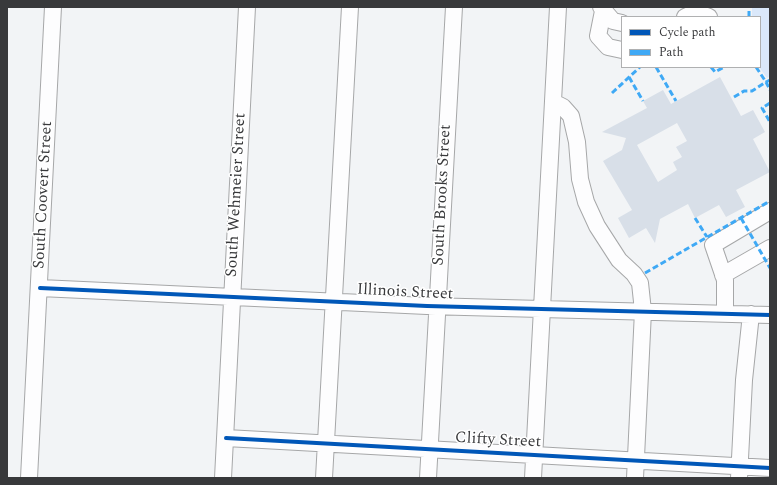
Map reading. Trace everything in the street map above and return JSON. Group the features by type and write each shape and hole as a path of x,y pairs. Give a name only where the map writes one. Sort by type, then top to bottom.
{"street":[{"name":"South Coovert Street","path":"29,478 40,288 53,7"},
{"name":"South Wehmeier Street","path":"223,478 247,7"},
{"path":"324,478 350,7"},
{"name":"South Brooks Street","path":"428,478 454,7"},
{"path":"533,478 558,7"},
{"path":"602,9 613,21 621,23"},
{"path":"602,9 598,36 608,47 621,50"},
{"path":"553,102 563,106 571,116 577,142 580,179 586,202 597,226 611,248 640,283 643,311 635,478"},
{"path":"725,314 725,280 713,245 770,211"},
{"path":"723,275 770,248"},
{"name":"Illinois Street","path":"40,288 437,306 770,315"},
{"path":"740,472 744,380 751,314"},
{"name":"Clifty Street","path":"226,438 636,460 740,472 770,468"}],"shaded area":[{"path":"752,7 770,7 770,76 767,78 760,68 761,68 761,16 752,16"}],"building":[{"path":"720,77 741,116 753,110 765,132 753,139 770,172 736,190 745,207 726,217 719,205 695,218 688,204 660,219 655,243 646,228 629,238 618,218 632,210 603,161 622,150 626,138 602,132 647,108 643,101 663,90 671,104","holes":["677,123 687,141 676,147 682,157 673,162 677,170 658,182 637,145"]}],"marked path":[{"path":"749,7 749,16"},
{"path":"612,93 639,68"},
{"path":"657,68 676,101"},
{"path":"712,68 715,72 722,68"},
{"path":"757,68 766,82 770,80"},
{"path":"629,77 643,101"},
{"path":"734,97 744,91 752,91 766,82 770,90"},
{"path":"770,103 762,108 770,122"},
{"path":"645,273 770,201"},
{"path":"695,218 707,237"},
{"path":"741,218 770,268"}],"cycle path":[{"path":"40,288 427,306 770,315"},
{"path":"226,438 770,468"}]}
